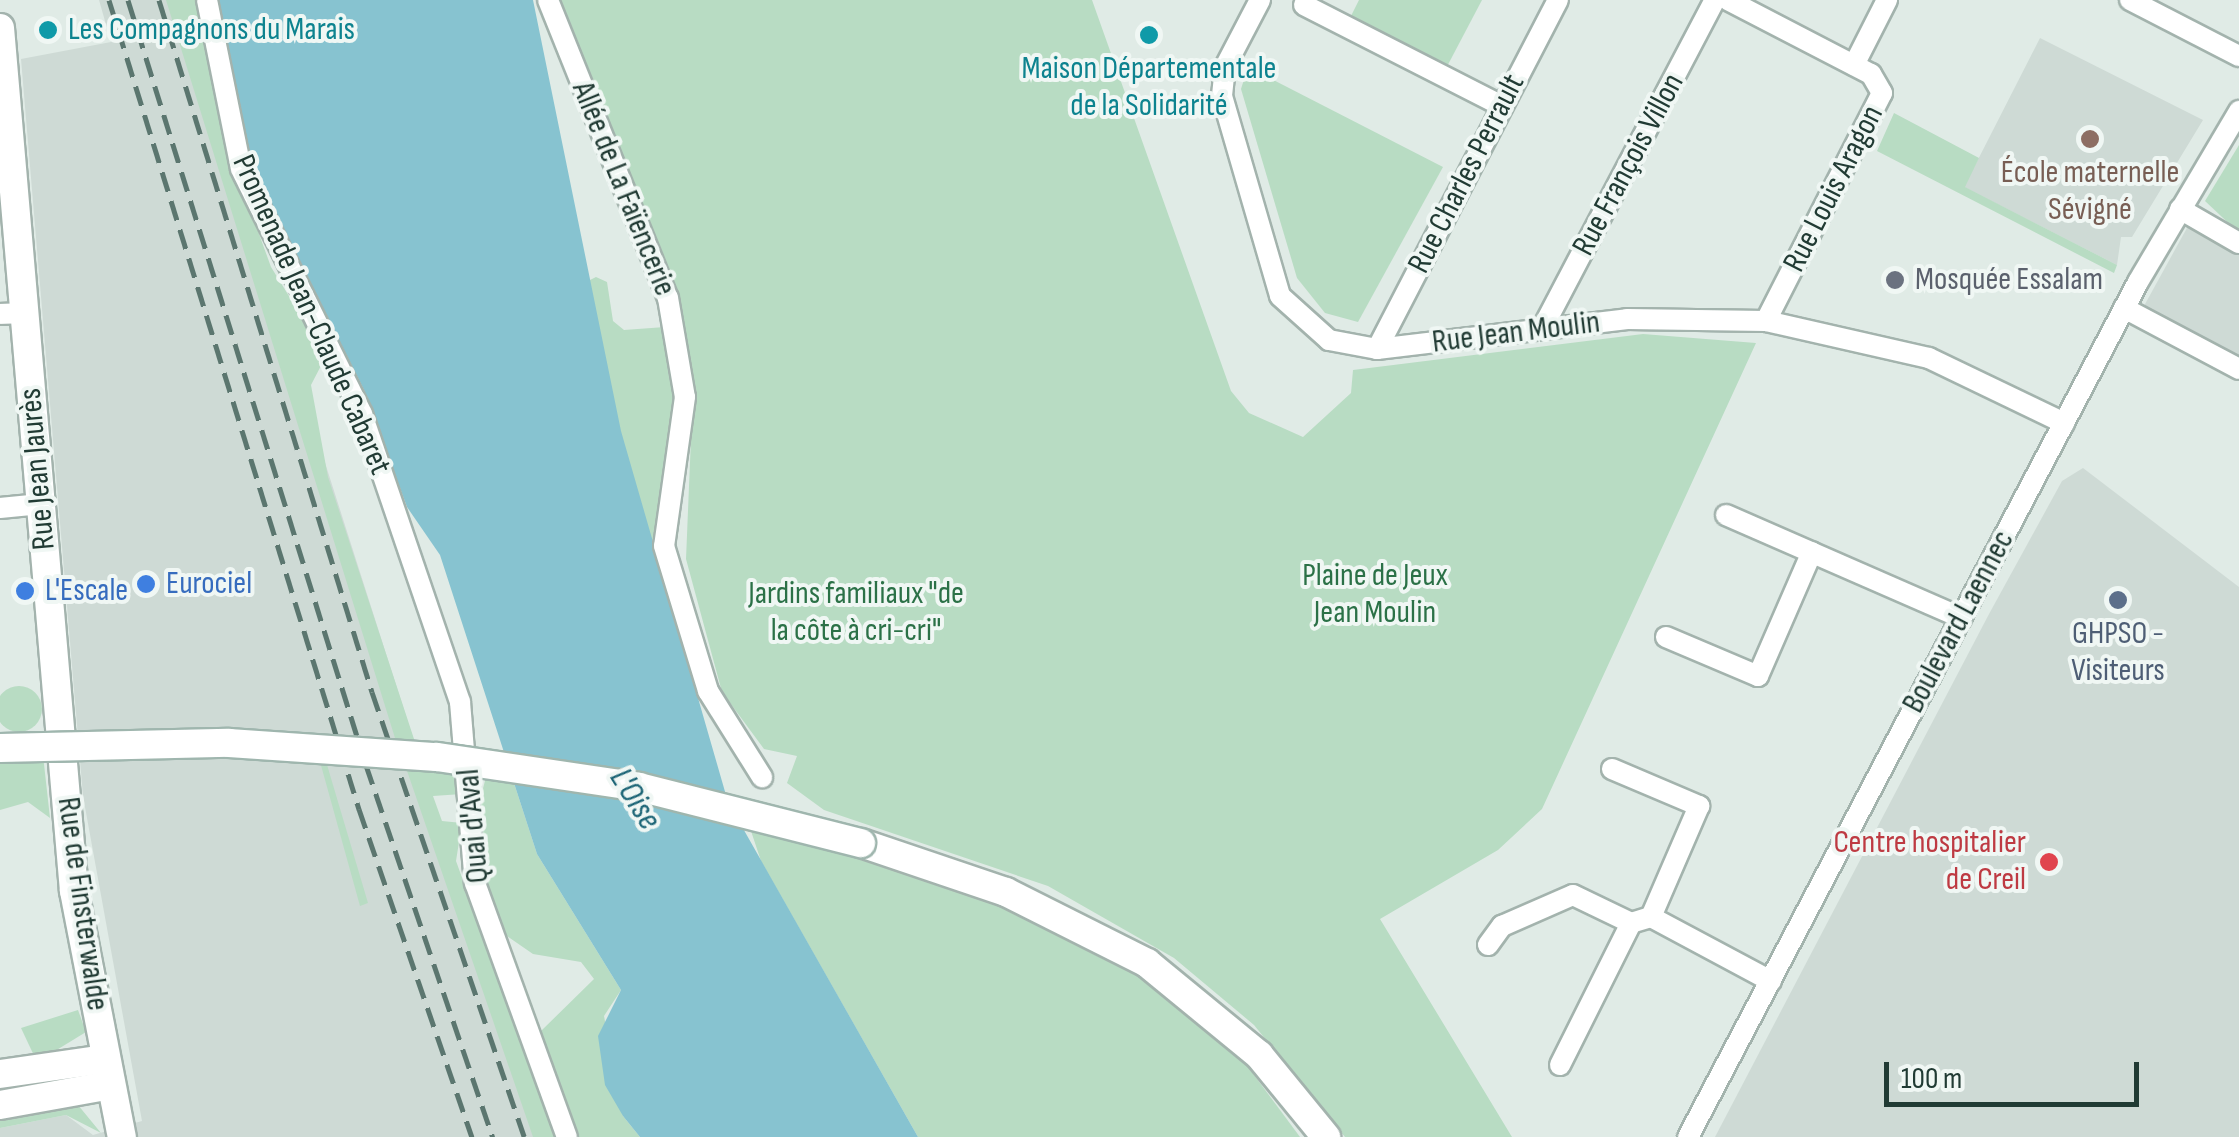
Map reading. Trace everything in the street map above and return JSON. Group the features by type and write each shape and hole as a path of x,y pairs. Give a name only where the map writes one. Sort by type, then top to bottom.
{"main road":[{"name":"Rue Jean Jaurès","path":"0,28 12,313 41,504 56,670"},
{"name":"Rue de Finsterwalde","path":"56,670 76,904 122,1137"},
{"path":"0,748 229,743 448,758 639,787 862,843 1024,900 1147,963 1252,1048 1326,1137"},
{"path":"0,1074 108,1072"},
{"path":"0,1105 108,1072"}],"street":[{"name":"Promenade Jean-Claude Cabaret","path":"206,0 241,169 349,386 398,512"},
{"name":"Allée de La Faïencerie","path":"548,0 668,298 684,397 664,546 708,691 762,777"},
{"name":"Rue Jean Moulin","path":"1260,0 1221,89 1273,278 1311,328 1376,349 1664,317 1766,321 1929,358 2064,422"},
{"name":"Rue Charles Perrault","path":"1376,349 1558,0"},
{"name":"Rue François Villon","path":"1542,330 1715,0"},
{"path":"1728,0 1854,65 1887,0"},
{"path":"2130,0 2239,56"},
{"path":"1304,5 1502,106"},
{"name":"Rue Louis Aragon","path":"1766,321 1882,98 1876,78 1854,65"},
{"name":"Boulevard Laennec","path":"1688,1137 2124,308 2239,111"},
{"path":"2180,209 2239,243"},
{"path":"2124,308 2239,369"},
{"path":"0,508 41,504"},
{"name":"Quai d'Aval","path":"398,512 464,716 475,882 567,1137"},
{"path":"1726,515 1962,618"},
{"path":"1666,637 1758,676 1812,552"},
{"path":"1560,1065 1641,920 1698,806 1612,769"},
{"path":"1488,945 1502,926 1566,895 1641,920 1770,981"}],"shaded area":[{"path":"99,0 186,0 202,78 429,788 555,1137 0,1137 0,1128 66,1115 93,1135 142,1121 83,796 21,59 111,42"},
{"name":"École maternelle Sévigné","path":"2040,38 2203,120 2132,237 2121,237 2117,265 1964,187"},
{"path":"2193,217 2239,243 2239,369 2139,315"},
{"name":"Centre hospitalier de Creil","path":"2083,468 2239,587 2239,1137 1715,1137 2062,481"}],"green space":[{"path":"166,0 196,0 228,148 271,267 326,356 311,385 328,477 415,742 395,738"},
{"path":"556,0 1092,0 1231,391 1249,413 1303,437 1351,393 1353,370 1643,334 1756,343 1542,809 1498,850 1380,919 1512,1137 1345,1137 1254,1025 1174,958 1048,886 824,810 787,783 797,756 764,749 722,692 686,559 693,390"},
{"path":"1359,0 1482,0 1442,76 1346,26"},
{"path":"1248,67 1443,167 1358,322 1325,313 1297,278 1241,89"},
{"path":"1894,113 1979,158 1965,187 2117,265 2114,273 1877,151"},
{"path":"2239,145 2239,233 2205,201"},
{"path":"596,277 607,282 613,321 624,330 665,327 681,365 664,573 655,582 586,282"},
{"path":"19,686 35,693 42,709 35,725 19,732 3,725 -4,709 3,693"},
{"path":"43,755 50,818 28,802 0,810 0,762"},
{"path":"319,758 325,758 368,903 360,906"},
{"path":"405,765 462,772 462,794 433,796 442,821 462,823 456,861 556,1137 533,1137"},
{"path":"486,777 513,780 537,854 621,990 604,1016 623,1116 640,1137 578,1137 541,1031 594,979 581,962 533,954 507,936 488,892 476,815"},
{"path":"748,822 951,882 1123,960 1229,1041 1300,1137 918,1137 761,861"},
{"path":"78,1010 86,1032 37,1062 21,1028"},
{"path":"78,1105 101,1133 66,1115 0,1128 0,1117"}],"water":[{"name":"L'Oise","path":"219,0 533,0 621,431 728,802 918,1137 640,1137 623,1116 605,1085 598,1036 621,990 537,854 440,555 407,507 364,390 247,157"}],"railway":[{"path":"109,0 359,809 472,1137"},
{"path":"128,0 366,765 493,1137"},
{"path":"159,0 372,692 524,1137"}],"place":[{"name":"Les Compagnons du Marais","path":"48,30"},
{"name":"Maison Départementale de la Solidarité","path":"1149,35"},
{"name":"École maternelle Sévigné","path":"2090,139"},
{"name":"Mosquée Essalam","path":"1895,280"},
{"name":"Eurociel","path":"146,584"},
{"name":"L'Escale","path":"25,591"},
{"name":"GHPSO - Visiteurs","path":"2118,600"},
{"name":"Centre hospitalier de Creil","path":"2049,862"}],"park label":[{"name":"Plaine de Jeux Jean Moulin","path":"1375,596"},
{"name":"Jardins familiaux \"de la côte à cri-cri\"","path":"856,614"}]}
